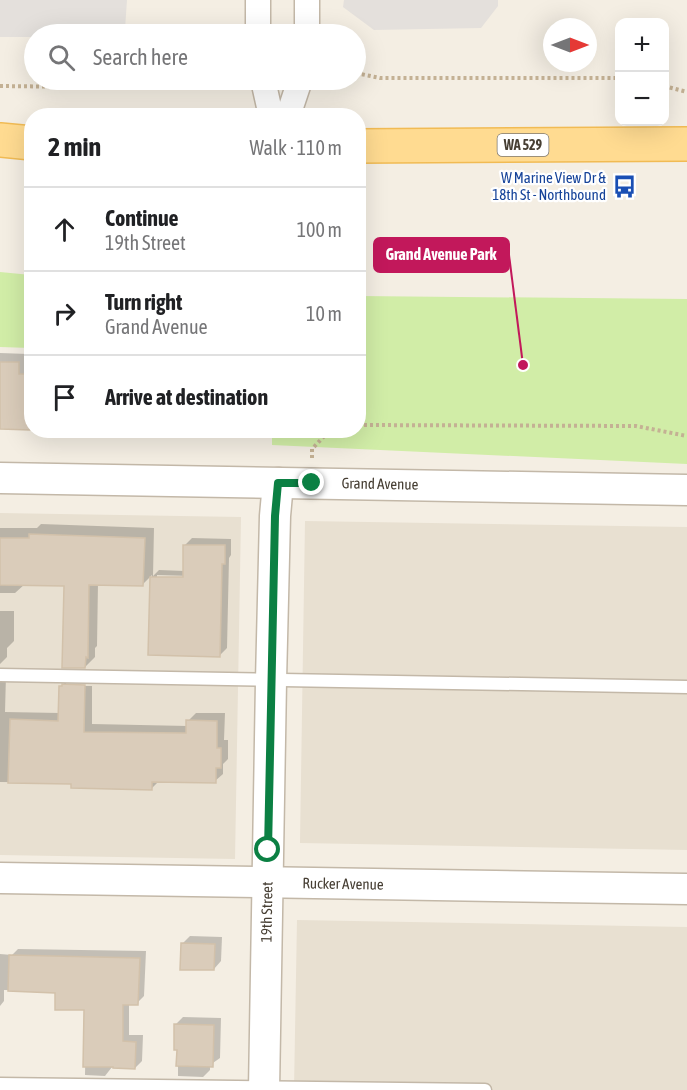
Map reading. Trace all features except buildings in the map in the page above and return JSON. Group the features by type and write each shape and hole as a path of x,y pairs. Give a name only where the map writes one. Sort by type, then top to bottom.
{"main road":[{"path":"0,140 24,142"},
{"name":"WA 529","path":"366,146 687,144"}],"street":[{"path":"258,0 258,24"},
{"path":"307,0 307,24"},
{"path":"265,90 269,108"},
{"path":"291,108 297,90"},
{"name":"Grand Avenue","path":"0,478 687,490"},
{"name":"19th Street","path":"264,1089 271,681 275,516 278,483"},
{"name":"Rucker Avenue","path":"0,878 687,890"}],"lane":[{"path":"0,675 687,687"},
{"path":"0,1084 485,1090"}],"path":[{"path":"366,75 380,78 615,78"},
{"path":"0,86 24,86"},
{"path":"669,87 687,92"},
{"path":"366,425 636,426 687,436"}],"shaded area":[{"path":"0,0 127,0 125,24 24,24 24,37 0,37"},
{"path":"344,0 498,0 498,6 481,28 374,30 343,7"},
{"path":"0,513 241,517 235,859 0,855"},
{"path":"305,521 687,527 687,850 300,843"},
{"path":"297,920 687,927 687,1090 294,1090"}],"green space":[{"path":"0,272 24,274 24,348 0,347"},
{"path":"366,296 687,299 687,464 272,445 272,438 366,438"}],"place":[{"name":"W Marine View Dr & 18th St - Northbound","path":"624,187"},
{"name":"Grand Avenue Park","path":"523,365"}],"route":[{"path":"268,850 275,516 278,483 312,483"}]}
